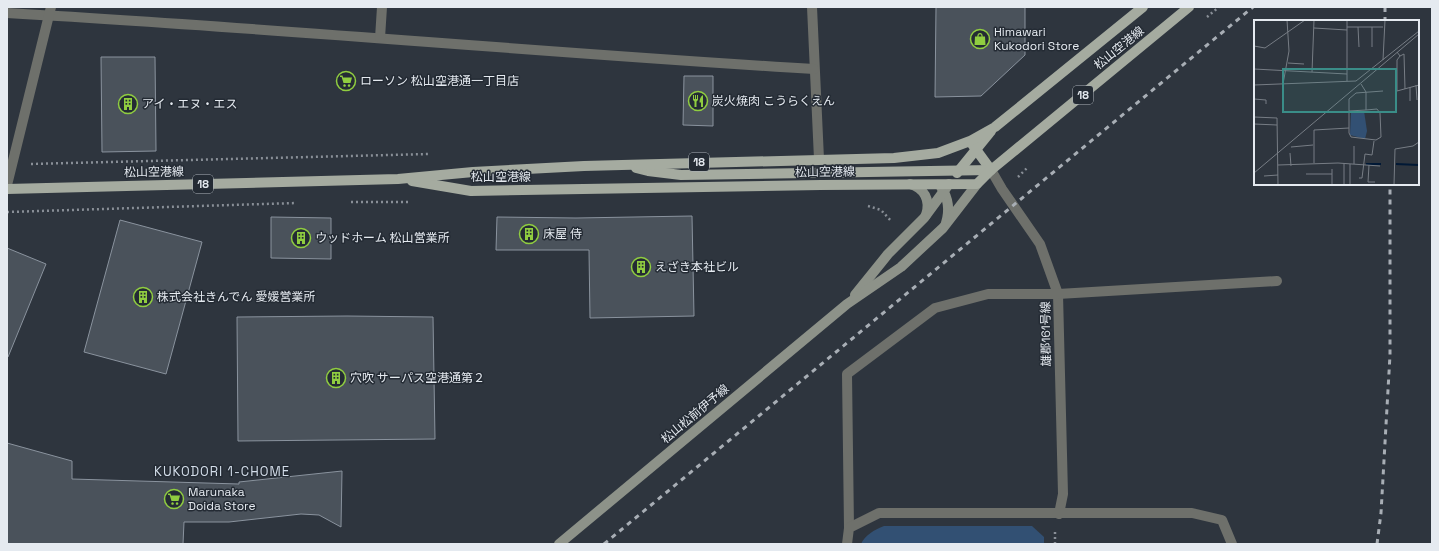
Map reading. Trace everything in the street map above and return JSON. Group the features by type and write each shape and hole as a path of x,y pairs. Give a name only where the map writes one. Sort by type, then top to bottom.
{"main road":[{"name":"松山空港線","path":"7,189 398,179 473,172 625,165 894,158 938,153 973,145 1143,7"},
{"name":"松山空港線","path":"398,179 471,191 905,184 944,187 978,184 991,170 1189,7"},
{"path":"973,145 991,170"},
{"name":"18","path":"913,171 926,174 944,187 959,171 973,145"},
{"path":"819,159 821,185"},
{"name":"18","path":"625,165 648,171 681,175 991,170"},
{"path":"905,184 916,186 926,195 928,205 924,218"},
{"name":"松山松前伊予線","path":"560,544 847,304 901,267 943,228 978,184"},
{"path":"943,228 946,223 948,210 944,187"},
{"name":"松山松前伊予線","path":"847,304 888,254 924,218 944,187"}],"street":[{"path":"380,38 382,7"},
{"path":"812,7 819,159"},
{"path":"7,185 49,11"},
{"path":"7,14 49,11 646,59 814,69"},
{"name":"雄郡161号線","path":"991,170 1002,189 1040,244 1058,294 1063,494 1059,514"},
{"path":"847,544 849,528 847,374 935,308 988,294 1058,294 1277,281"},
{"path":"849,528 880,513 1192,513 1222,520 1232,544"}],"path":[{"path":"12,165 432,154"}],"shaded area":[{"path":"884,526 1032,526 1044,537 1044,544 861,544 870,533"}],"building":[{"name":"Himawari Kukodori Store","path":"936,7 1025,7 1025,55 981,96 935,97"},
{"name":"アイ・エヌ・エス","path":"101,57 155,57 156,151 102,152"},
{"name":"炭火焼肉 こうらくえん","path":"684,76 713,76 713,126 683,125"},
{"name":"えざき本社ビル","path":"692,216 694,316 590,318 589,250 496,250 497,217 576,218"},
{"name":"ウッドホーム 松山営業所","path":"271,217 331,218 331,259 271,258"},
{"name":"株式会社きんでん 愛媛営業所","path":"120,220 202,242 166,374 84,352"},
{"path":"7,248 46,264 8,357 7,357"},
{"name":"穴吹 サーパス空港通第２","path":"237,317 433,317 435,439 238,441"},
{"name":"Marunaka Doida Store","path":"7,443 72,461 72,479 239,484 239,482 342,471 341,527 319,515 301,514 229,522 184,522 183,544 7,544"}],"railway":[{"path":"604,544 1253,7"},
{"path":"1385,7 1385,20"},
{"path":"1377,544 1381,513 1390,355 1390,185"}],"place":[{"name":"Himawari Kukodori Store","path":"980,39"},
{"name":"ローソン 松山空港通一丁目店","path":"346,81"},
{"name":"炭火焼肉 こうらくえん","path":"698,101"},
{"name":"アイ・エヌ・エス","path":"128,104"},
{"name":"床屋 侍","path":"529,234"},
{"name":"ウッドホーム 松山営業所","path":"301,238"},
{"name":"えざき本社ビル","path":"641,267"},
{"name":"株式会社きんでん 愛媛営業所","path":"143,297"},
{"name":"穴吹 サーパス空港通第２","path":"336,378"},
{"name":"Marunaka Doida Store","path":"174,499"}],"district":[{"name":"KUKODORI 1-CHOME","path":"222,471"}]}
